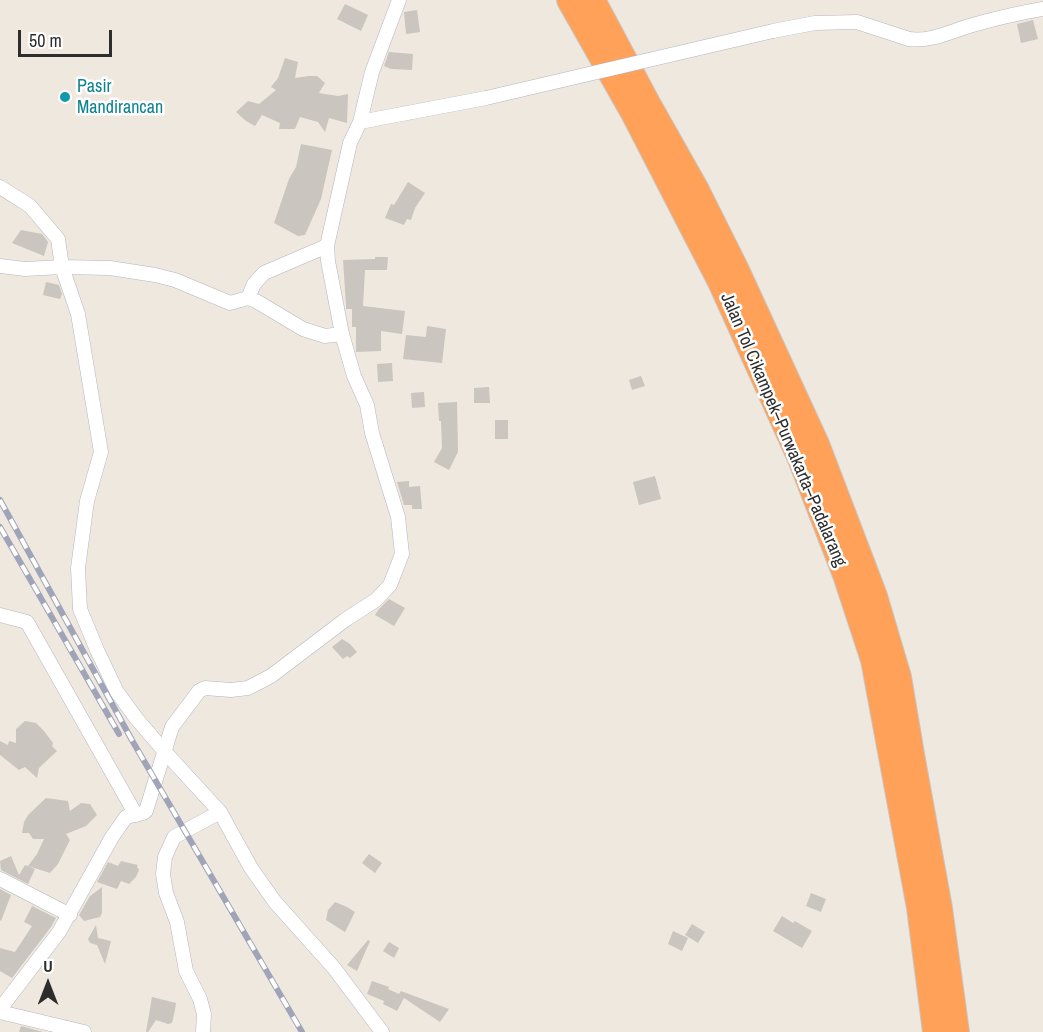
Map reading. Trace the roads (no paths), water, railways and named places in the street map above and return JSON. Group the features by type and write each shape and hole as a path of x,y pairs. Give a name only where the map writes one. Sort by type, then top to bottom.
{"highway":[{"name":"Jalan Tol Cikampek–Purwakarta–Padalarang","path":"569,0 633,113 720,282 800,459 845,575 873,660 919,908 935,1032"},
{"name":"Jalan Tol Cikampek–Purwakarta–Padalarang","path":"593,0 697,190 736,268 817,444 874,596 899,677 940,908 957,1032"}],"street":[{"path":"84,1032 0,1010 59,932 112,837 126,817 146,811 172,726 199,691 205,688 231,690 248,688 289,664 345,620 376,600 390,585 402,554 398,517 372,433 367,405 354,376 342,334 327,246 350,143 360,122 372,72 399,0"},
{"path":"360,122 486,98 815,23 857,22 918,41 1014,13 1043,9"},
{"path":"0,187 30,206 58,239 62,267 78,314 101,452 87,501 78,568 80,609 97,650 117,692 165,752 220,812 250,868 275,902 334,968 382,1032"},
{"path":"248,298 254,284 264,273 327,246"},
{"path":"0,266 25,269 110,268 155,275 175,280 231,303 248,298 268,307 303,329 325,336 342,334"},
{"path":"0,615 27,622 136,815"},
{"path":"203,1032 204,1014 200,999 186,971 177,922 166,893 163,873 165,857 174,837 220,812"},
{"path":"0,879 70,915"}],"railway":[{"path":"0,500 133,742 302,1032"},
{"path":"0,527 119,734"}],"place":[{"name":"Pasir Mandirancan","path":"65,97"}]}
